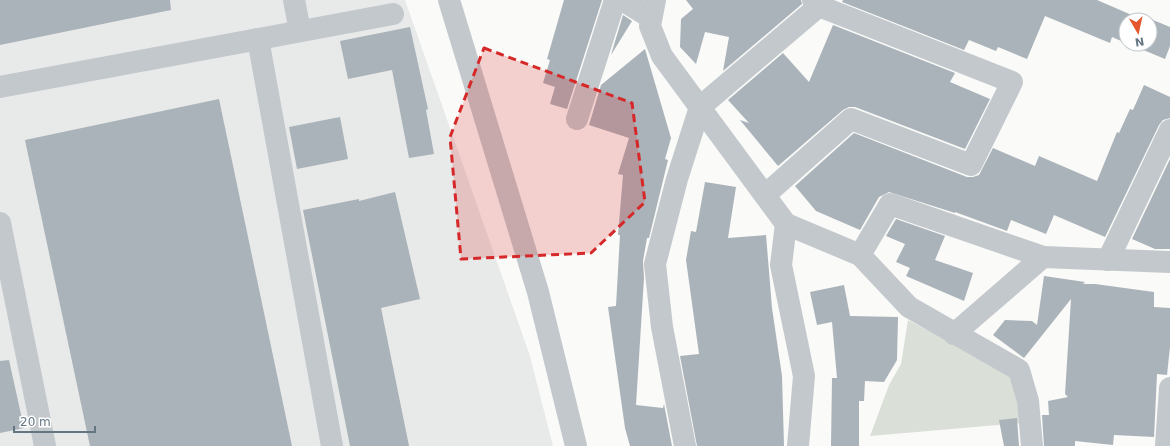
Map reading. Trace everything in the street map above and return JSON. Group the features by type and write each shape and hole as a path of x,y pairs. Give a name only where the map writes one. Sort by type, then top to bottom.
{"street":[{"path":"294,0 300,31"},
{"path":"449,0 538,292 576,446"},
{"path":"578,119 615,0"},
{"path":"622,0 653,9 650,26 662,56 786,224 860,256 909,307 1019,370 1028,400 1032,446"},
{"path":"685,446 662,327 655,264 677,179 700,107 816,3 1012,82 971,165 851,119 765,195"},
{"path":"0,87 393,14"},
{"path":"258,39 332,446"},
{"path":"1108,260 1170,130"},
{"path":"860,256 890,204 1042,257 1170,262"},
{"path":"0,223 45,446"},
{"path":"786,224 781,265 804,376 798,446"},
{"path":"954,334 1042,257"},
{"path":"1166,446 1170,388"}],"highlighted area":[{"path":"484,48 632,103 645,202 591,253 461,259 450,137"}],"shaded area":[{"path":"0,0 405,0 530,356 553,446 0,446"},
{"path":"908,320 1013,375 1021,423 870,436 889,385 901,364"}],"building":[{"path":"0,0 170,0 171,10 0,45"},
{"path":"564,0 602,0 567,109 550,104 555,87 543,83 550,60 547,59"},
{"path":"686,0 801,0 802,4 723,71 729,37 705,32 696,64 680,47 681,19 693,9"},
{"path":"843,0 1097,0 1125,12 1118,12 1118,40 1112,37 1110,43 1045,16 1027,59 998,47 996,51 969,40 964,50 842,2"},
{"path":"623,15 632,21 611,55"},
{"path":"1158,22 1170,27 1170,46 1165,59 1148,52 1158,52"},
{"path":"833,25 955,73 950,82 990,99 965,149 855,107 849,107 843,110 778,166 740,120 749,123 728,100 783,53 809,82"},
{"path":"410,27 428,109 426,110 434,154 409,158 392,70 348,79 340,41"},
{"path":"645,49 671,138 665,159 668,160 649,238 647,238 643,261 644,278 636,405 663,408 664,404 672,446 630,446 625,428 608,307 616,306 620,235 618,235 623,175 618,174 629,138 589,125 601,85"},
{"path":"1144,85 1170,97 1170,118 1163,120 1159,125 1105,237 1054,215 1046,234 1011,220 1007,231 955,212 889,192 879,197 860,230 816,211 795,186 854,133 967,177 979,175 993,148 1035,166 1039,156 1097,181 1117,132 1119,133 1130,109 1133,110"},
{"path":"219,99 292,446 90,446 25,140"},
{"path":"340,117 348,159 297,169 289,127"},
{"path":"1170,159 1170,249 1155,249 1132,239"},
{"path":"705,182 736,187 728,238 766,235 772,308 782,376 784,446 697,446 680,356 699,354 686,260 691,231 696,232"},
{"path":"395,192 420,299 381,308 409,446 350,446 303,210 359,199 359,201"},
{"path":"896,219 945,236 935,260 973,273 964,301 906,276 910,268 896,262 905,244 886,236"},
{"path":"1044,276 1085,282 1083,284 1095,284 1154,292 1154,307 1170,308 1170,347 1167,375 1157,374 1154,437 1114,435 1113,445 1075,441 1075,446 1044,446 1042,415 1049,415 1048,401 1068,397 1065,394 1071,299 1024,358 993,335 1005,320 1032,321 1037,325"},
{"path":"844,285 850,316 898,317 897,360 884,382 865,381 864,401 859,401 859,446 831,446 832,378 837,378 832,322 817,325 810,292"},
{"path":"9,360 24,428 0,433 0,361"},
{"path":"1017,418 1019,446 1004,446 999,420"}]}
